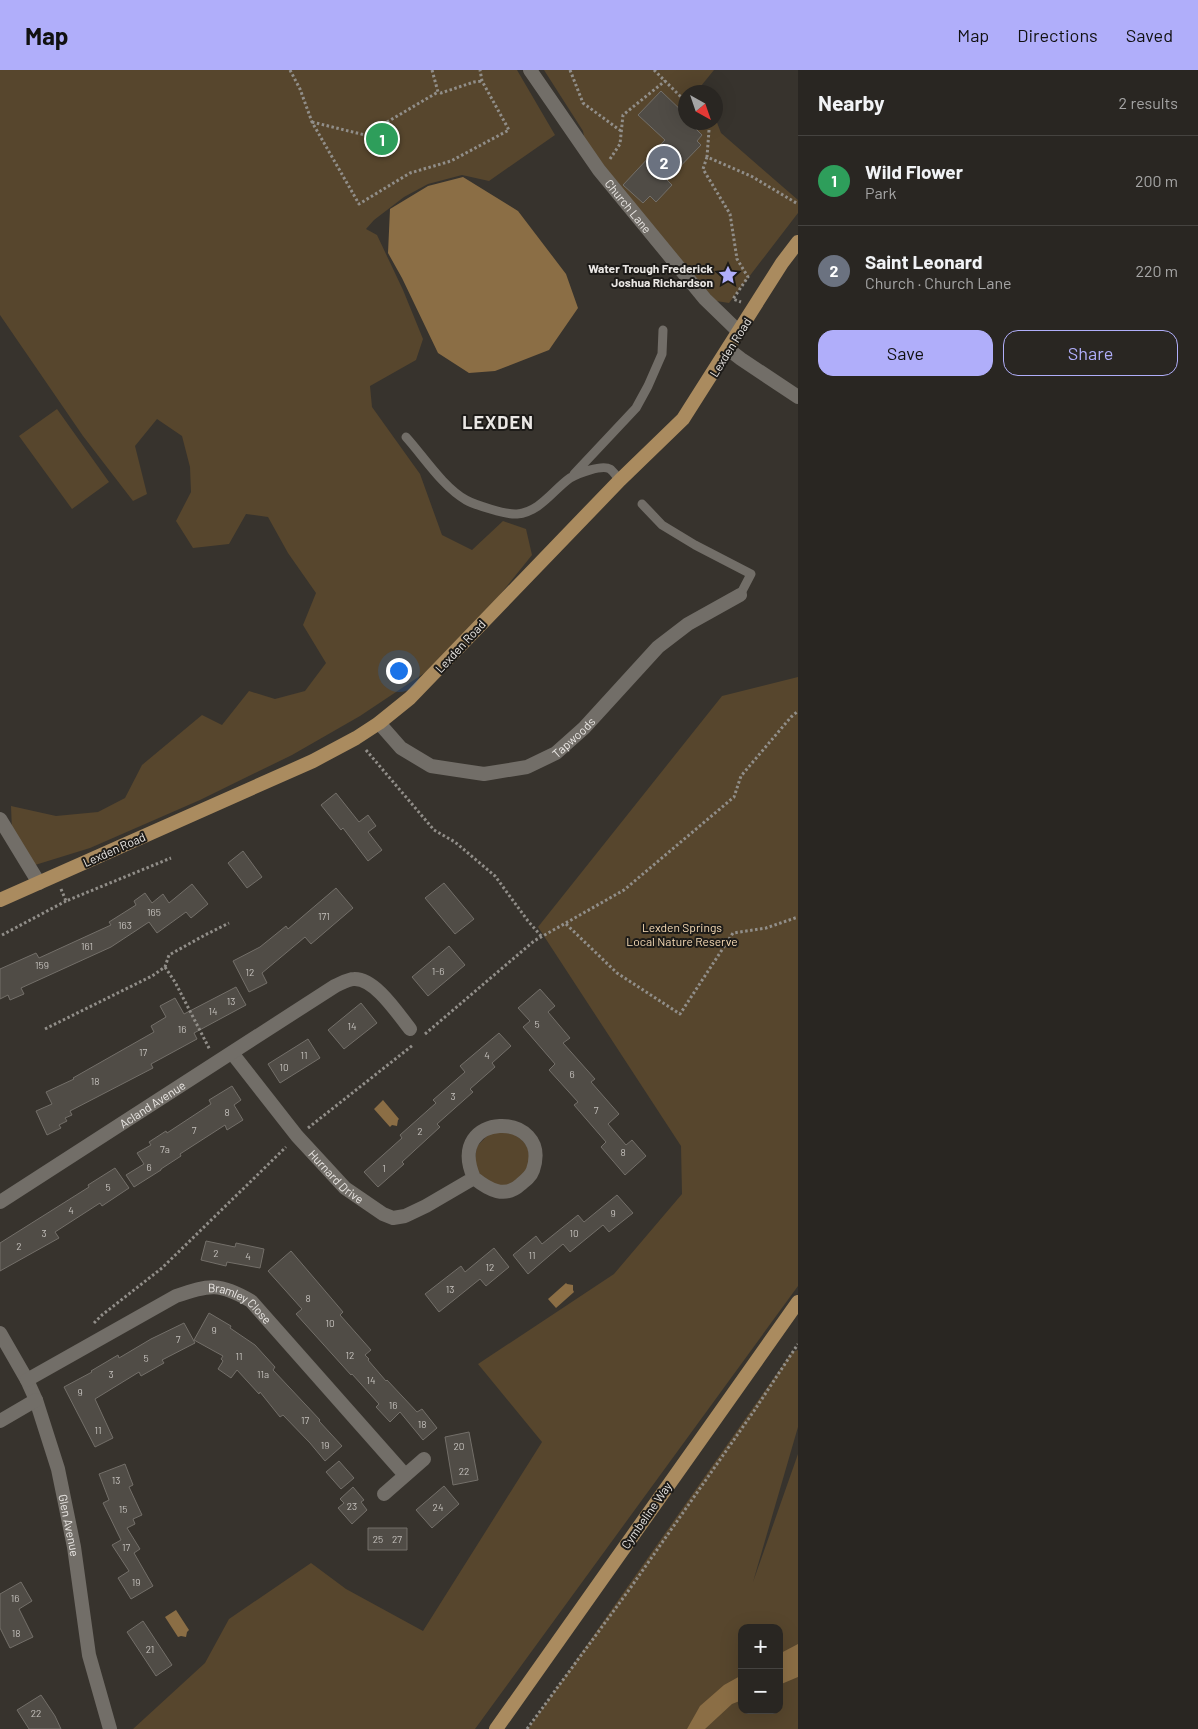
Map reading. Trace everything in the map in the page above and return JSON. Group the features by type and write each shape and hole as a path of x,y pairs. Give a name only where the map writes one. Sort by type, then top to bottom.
{"main road":[{"name":"Lexden Road","path":"0,900 313,761 356,738 410,698 620,480 682,419 782,263 798,242"},
{"name":"Cymbeline Way","path":"496,1729 798,1302"}],"street":[{"name":"Church Lane","path":"530,70 605,177 705,299 739,332"},
{"path":"728,349 798,398"},
{"name":"Tapwoods","path":"379,722 401,748 431,766 484,774 527,767 556,752 584,728 665,642 688,624 740,595"},
{"path":"0,819 39,883"},
{"name":"Acland Avenue","path":"0,1202 335,986 354,979 366,982 376,989 410,1029"},
{"name":"Hurnard Drive","path":"232,1053 297,1136 345,1188 383,1214 394,1218 405,1216 474,1178"},
{"path":"499,1125 509,1125 523,1132 530,1140 535,1150 536,1160 530,1177 517,1188 506,1192 498,1192 487,1188 474,1178 469,1165 469,1151 474,1140 484,1130 499,1125"},
{"name":"Bramley Close","path":"27,1380 176,1296 197,1289 216,1287 234,1291 251,1301 405,1475"},
{"name":"Glen Avenue","path":"0,1332 36,1400 58,1469 74,1547 88,1655 110,1729"},
{"path":"0,1421 36,1400"},
{"path":"384,1494 424,1459"}],"lane":[{"path":"406,437 451,489 467,501 496,511 517,514 534,509 571,478 636,408 662,354 663,330"},
{"path":"571,478 601,466 609,468 620,480"},
{"path":"642,504 662,525 695,546 751,574 740,595"}],"path":[{"path":"290,70 300,89 312,122 359,204 410,173 451,161 509,130 482,81 480,70"},
{"path":"432,70 438,92"},
{"path":"570,70 583,103 621,131"},
{"path":"654,70 678,94"},
{"path":"312,122 365,135 438,92 441,93 482,81"},
{"path":"607,164 620,144 623,116 665,81"},
{"path":"709,130 707,157 703,169 730,214 737,259 748,277 733,299 755,306"},
{"path":"707,157 751,176 798,204"},
{"path":"90,1328 102,1315 162,1268 297,1136 368,1081 534,941 624,890 734,797 741,776 798,711"},
{"path":"356,738 434,830 455,842 495,876 542,937"},
{"path":"2,935 66,901 171,858"},
{"path":"62,892 66,901"},
{"path":"566,924 617,973 680,1014 733,933 766,928 798,918"},
{"path":"45,1029 152,976 165,967 170,955 229,923"},
{"path":"165,967 176,982 216,1063"},
{"path":"527,1729 629,1590 754,1411 798,1344"}],"green space":[{"path":"0,70 517,70 555,135 489,181 462,175 428,184 404,197 374,220 366,229 377,235 403,290 423,339 416,360 370,386 372,407 420,474 442,535 472,550 503,521 526,529 532,555 499,596 426,672 360,716 292,755 200,800 90,848 35,865 12,831 11,806 56,816 98,812 125,798 142,765 202,715 222,725 249,691 275,699 305,691 326,663 303,625 316,593 288,553 268,517 246,514 229,544 193,548 176,521 191,492 190,467 182,436 157,419 135,446 147,494 133,501 83,436 0,315"},
{"path":"544,70 714,70 702,85 678,85 678,130 720,130 798,200 798,213 729,303 716,301 648,225 585,141 583,131"},
{"path":"57,409 109,482 72,509 19,436"},
{"name":"Lexden Springs Local Nature Reserve","path":"798,677 798,1286 475,1729 133,1729 205,1663 229,1619 311,1563 346,1589 423,1631 542,1442 478,1364 614,1274 682,1194 681,1146 538,927 722,696"},
{"path":"508,1131 525,1143 529,1152 529,1158 527,1173 504,1188 485,1182 474,1165 477,1146 490,1133"},
{"path":"798,1350 798,1427 753,1582 798,1454 798,1729 528,1729 792,1352"}],"shaded area":[{"path":"463,177 518,211 566,274 578,308 549,350 495,371 469,373 438,353 388,253 390,209 428,186"},
{"path":"383,1100 399,1119 397,1126 392,1125 390,1127 374,1109"},
{"path":"566,1283 573,1285 574,1292 556,1308 548,1299"},
{"path":"176,1610 189,1630 186,1637 178,1637 165,1617"},
{"path":"798,1644 798,1677 783,1683 783,1669 783,1652"},
{"path":"738,1677 738,1702 732,1704 705,1729 687,1729 700,1706 724,1685"}],"building":[{"path":"661,91 678,107 678,130 697,130 702,135 697,141 701,145 667,180 672,185 656,202 650,196 643,203 623,185 665,140 638,115"},
{"path":"336,793 359,822 368,815 376,826 368,832 382,850 368,861 343,828 341,830 321,805"},
{"path":"243,851 262,877 247,888 228,863"},
{"path":"444,883 474,919 455,934 425,898"},
{"path":"192,884 208,904 191,918 186,912 157,933 149,922 111,947 21,988 24,994 10,1000 8,995 0,999 0,969 36,953 39,958 111,925 109,922 136,905 134,901 145,893 152,903 163,894 169,903"},
{"path":"336,888 353,908 311,944 305,937 262,973 267,983 249,992 233,961 260,947 286,926 288,929"},
{"path":"449,946 465,965 428,996 412,977"},
{"path":"236,987 246,1005 194,1033 197,1039 151,1064 153,1068 70,1111 72,1115 65,1118 67,1121 59,1125 61,1128 47,1135 36,1111 52,1104 46,1092 74,1079 154,1032 151,1026 166,1017 160,1006 175,998 184,1014"},
{"path":"540,989 555,1006 548,1012 570,1038 563,1043 595,1079 591,1082 619,1114 608,1124 626,1145 632,1140 646,1156 625,1175 601,1147 606,1142 574,1105 578,1102 549,1070 555,1064 523,1027 530,1021 518,1008"},
{"path":"361,1003 377,1023 344,1049 328,1030"},
{"path":"499,1033 511,1046 492,1063 495,1067 470,1089 473,1092 437,1124 440,1127 402,1162 404,1164 378,1187 364,1172 402,1138 400,1135 436,1103 433,1100 465,1072 460,1066"},
{"path":"308,1039 320,1058 280,1083 268,1064"},
{"path":"232,1086 241,1100 234,1105 243,1120 227,1130 225,1125 134,1187 126,1175 144,1164 137,1153 151,1145 149,1142 166,1131 167,1133 211,1104 209,1100"},
{"path":"115,1168 129,1188 102,1206 100,1203 55,1232 59,1238 0,1271 0,1243 89,1187 88,1185"},
{"path":"617,1195 633,1213 609,1232 603,1225 570,1252 563,1244 528,1274 513,1255 536,1236 542,1244 578,1215 584,1222"},
{"path":"206,1241 235,1247 236,1243 264,1249 260,1268 227,1262 226,1266 201,1260"},
{"path":"494,1248 509,1267 486,1286 480,1279 439,1312 425,1294 461,1266 465,1272"},
{"path":"291,1251 343,1312 340,1315 371,1350 365,1355 368,1360 417,1412 422,1409 437,1428 423,1440 400,1412 390,1422 376,1407 379,1404 296,1314 302,1309 268,1271"},
{"path":"209,1313 231,1326 230,1328 255,1345 275,1367 273,1370 342,1446 325,1461 283,1415 280,1417 260,1392 259,1394 237,1370 231,1378 218,1369 223,1361 221,1359 223,1356 194,1340"},
{"path":"184,1323 195,1343 162,1360 164,1363 141,1376 139,1372 95,1399 113,1438 95,1447 64,1387 118,1355 119,1358 151,1339"},
{"path":"469,1432 478,1480 453,1485 445,1437"},
{"path":"339,1461 354,1478 341,1489 326,1472"},
{"path":"125,1464 133,1485 129,1487 142,1515 133,1519 135,1524 127,1528 140,1549 134,1553 153,1586 131,1599 118,1578 129,1571 112,1545 121,1540 103,1503 109,1500 99,1474"},
{"path":"444,1486 459,1504 432,1528 416,1510"},
{"path":"353,1487 364,1500 361,1502 367,1510 352,1524 338,1508 344,1503 340,1499"},
{"path":"368,1528 407,1528 407,1550 368,1550"},
{"path":"21,1582 32,1601 19,1609 33,1637 10,1648 0,1628 0,1594"},
{"path":"143,1621 172,1665 156,1676 127,1632"},
{"path":"41,1695 61,1729 29,1729 17,1710"}],"place":[{"name":"Wild Flower","path":"382,139"},
{"name":"Saint Leonard","path":"664,162"},
{"name":"Water Trough Frederick Joshua Richardson","path":"728,275"}],"district":[{"name":"LEXDEN","path":"498,422"}]}
